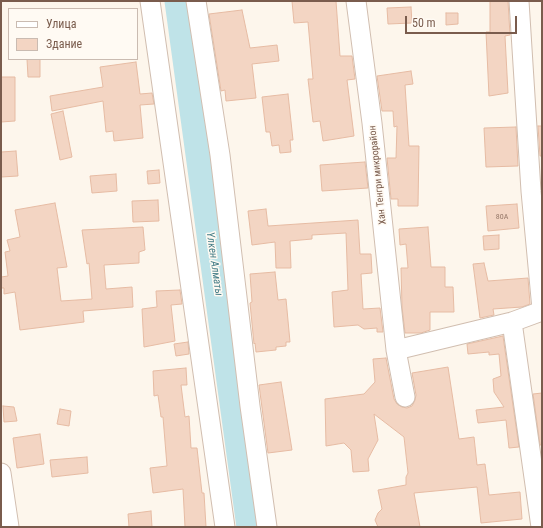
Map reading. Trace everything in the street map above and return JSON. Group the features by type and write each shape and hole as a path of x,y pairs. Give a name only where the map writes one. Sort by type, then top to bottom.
{"street":[{"path":"150,1 225,527"},
{"path":"196,1 220,155 250,406 267,527"},
{"name":"Хан Тенгри микрорайон","path":"356,1 372,123 396,350 405,397"},
{"path":"396,350 512,322 542,310 531,191 520,1"},
{"path":"512,322 541,527"},
{"path":"1,473 9,527"}],"building":[{"path":"292,1 336,1 340,56 352,56 355,79 347,80 354,136 323,141 320,121 313,122 308,79 313,79 308,22 294,23"},
{"path":"490,1 508,1 510,35 505,36 508,93 489,96 486,32 490,32"},
{"path":"411,7 412,23 388,24 387,8"},
{"path":"242,10 250,48 277,45 279,61 252,64 256,98 226,101 225,90 221,91 209,14"},
{"path":"446,13 458,13 458,24 446,25"},
{"path":"27,60 40,60 40,77 28,77"},
{"path":"136,62 140,94 152,93 154,104 140,105 143,138 114,141 113,131 106,132 103,101 52,111 50,96 103,87 100,67"},
{"path":"411,71 413,84 405,85 409,146 419,146 418,206 398,206 398,199 391,199 387,158 396,158 397,126 394,127 393,111 382,111 377,76"},
{"path":"1,77 15,77 15,121 1,122"},
{"path":"288,94 293,140 290,140 291,152 280,153 279,145 272,146 270,132 266,132 262,97"},
{"path":"63,111 72,157 60,160 51,114"},
{"path":"538,126 542,126 542,156 540,156"},
{"path":"516,127 518,166 486,167 484,128"},
{"path":"16,151 18,176 1,177 1,152"},
{"path":"365,162 368,188 322,191 320,165"},
{"path":"159,170 160,183 148,184 147,171"},
{"path":"116,174 117,191 92,193 90,176"},
{"path":"158,200 159,221 133,222 132,201"},
{"path":"55,203 67,267 57,268 61,301 92,299 89,263 87,264 82,230 143,227 145,250 139,252 139,263 104,265 106,289 132,287 133,307 83,311 84,322 20,330 15,292 4,294 4,288 1,288 1,277 8,276 5,252 10,251 7,240 20,237 15,210"},
{"path":"517,204 519,228 488,231 486,206"},
{"path":"266,209 268,226 358,220 360,254 371,254 372,273 361,274 363,309 380,308 383,332 377,332 377,328 364,329 358,325 334,327 332,292 348,290 346,233 312,235 312,239 290,241 291,268 276,268 275,242 252,245 248,211"},
{"path":"428,227 431,267 445,267 445,287 453,287 454,312 430,312 430,330 421,333 405,333 402,307 401,268 408,268 406,244 400,245 399,229"},
{"path":"499,235 499,249 484,250 483,236"},
{"path":"484,263 488,281 528,278 530,304 522,307 493,309 494,315 480,318 473,264"},
{"path":"275,272 278,300 286,299 290,342 286,342 286,346 276,347 276,350 256,352 250,303 252,302 250,274"},
{"path":"180,290 182,304 171,305 175,341 144,347 142,309 157,307 156,291"},
{"path":"503,336 519,447 509,448 506,420 478,423 476,410 504,407 494,392 493,379 501,376 499,354 489,355 489,352 468,354 467,344"},
{"path":"188,342 189,354 176,356 174,344"},
{"path":"386,358 394,399 397,404 407,408 412,406 416,395 412,373 448,367 459,439 474,437 477,465 485,464 489,495 520,492 522,519 481,523 477,487 414,493 420,527 378,527 375,520 378,513 382,509 378,490 406,485 406,477 408,473 404,437 374,414 378,440 368,459 369,471 353,472 351,450 344,443 326,446 325,399 364,394 375,382 373,359"},
{"path":"186,368 187,385 181,385 185,417 189,416 191,448 197,448 202,493 204,493 206,527 185,527 183,489 153,493 150,468 167,466 163,417 161,417 158,395 154,396 153,371"},
{"path":"281,382 292,450 268,453 259,385"},
{"path":"542,393 542,445 540,445 533,394"},
{"path":"3,406 14,407 17,421 4,422"},
{"path":"60,409 71,411 69,426 57,424"},
{"path":"40,434 44,464 17,468 13,438"},
{"path":"87,457 88,473 52,477 50,460"},
{"path":"151,511 152,527 129,527 128,514"}],"waterway":[{"name":"Үлкен Алматы","path":"178,1 250,527"}]}
